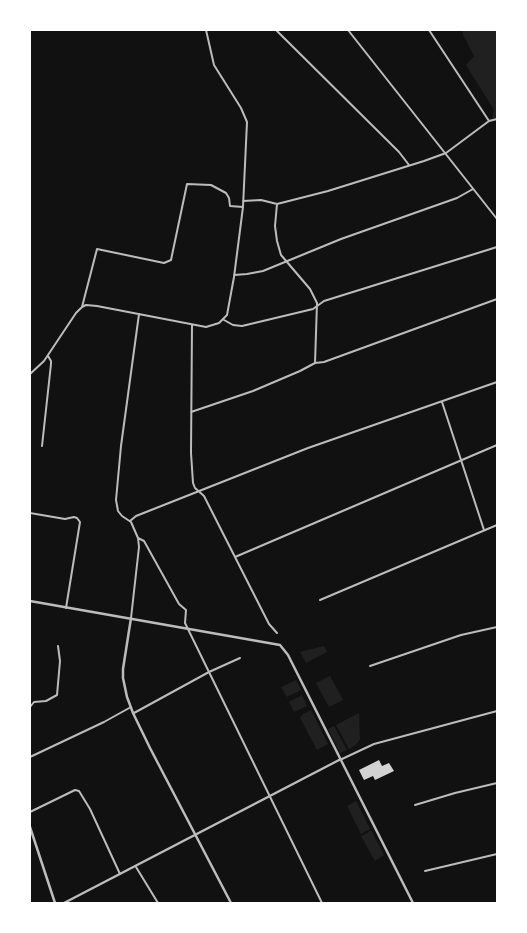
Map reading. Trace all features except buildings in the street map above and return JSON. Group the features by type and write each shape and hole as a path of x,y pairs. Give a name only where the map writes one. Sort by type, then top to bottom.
{"street":[{"path":"82,306 90,305 192,325 213,326 224,320 229,309 243,201 247,122 241,108 214,65 206,30"},
{"path":"276,30 399,152 409,165"},
{"path":"348,30 497,219"},
{"path":"429,30 488,122"},
{"path":"243,201 262,200 277,204 328,191 409,165 444,153 488,122 497,119"},
{"path":"30,374 48,356 82,306 97,249 164,263 171,260 187,184 210,185 226,193 230,206 242,207"},
{"path":"234,275 257,272 457,198 473,189"},
{"path":"277,204 276,235 281,255 310,289 318,307 315,363"},
{"path":"224,320 233,325 242,326 291,315 318,307 324,301 497,247"},
{"path":"191,412 253,391 315,363 324,362 497,299"},
{"path":"139,314 121,446 116,500 120,514 130,521 138,538 131,618 124,656 123,678 133,713 231,903"},
{"path":"192,325 191,412 193,483 204,496 269,624 277,632"},
{"path":"42,446 52,364 48,356"},
{"path":"130,521 136,516 308,448 497,382"},
{"path":"442,402 484,530"},
{"path":"234,558 497,445"},
{"path":"30,513 65,519 74,517 79,520 80,524 66,608"},
{"path":"320,600 497,525"},
{"path":"138,538 144,541 179,604 186,610 185,623 322,903"},
{"path":"30,601 274,643 282,647 288,655 413,903"},
{"path":"370,666 461,635 497,627"},
{"path":"30,707 34,702 46,700 58,693 60,661 58,646"},
{"path":"133,713 209,672 240,658"},
{"path":"30,757 131,708"},
{"path":"64,903 341,759 374,744 497,711"},
{"path":"415,805 497,783"},
{"path":"30,812 75,790 79,791 90,809 121,874"},
{"path":"30,827 55,903"},
{"path":"425,872 497,854"},
{"path":"136,867 158,903"}],"shaded area":[{"path":"463,30 497,30 497,117 492,119 494,110 466,65 474,56 463,35"},
{"path":"324,646 327,652 306,663 300,652"},
{"path":"330,676 343,700 329,707 316,683"},
{"path":"296,680 301,690 287,697 281,687"},
{"path":"302,695 307,706 294,712 289,702"},
{"path":"311,710 328,744 317,750 300,718"},
{"path":"359,713 360,739 356,745 349,749 336,725"},
{"path":"334,726 347,750 340,753 328,729"},
{"path":"356,801 370,829 361,834 347,806"},
{"path":"371,830 384,855 375,861 361,836"}]}
